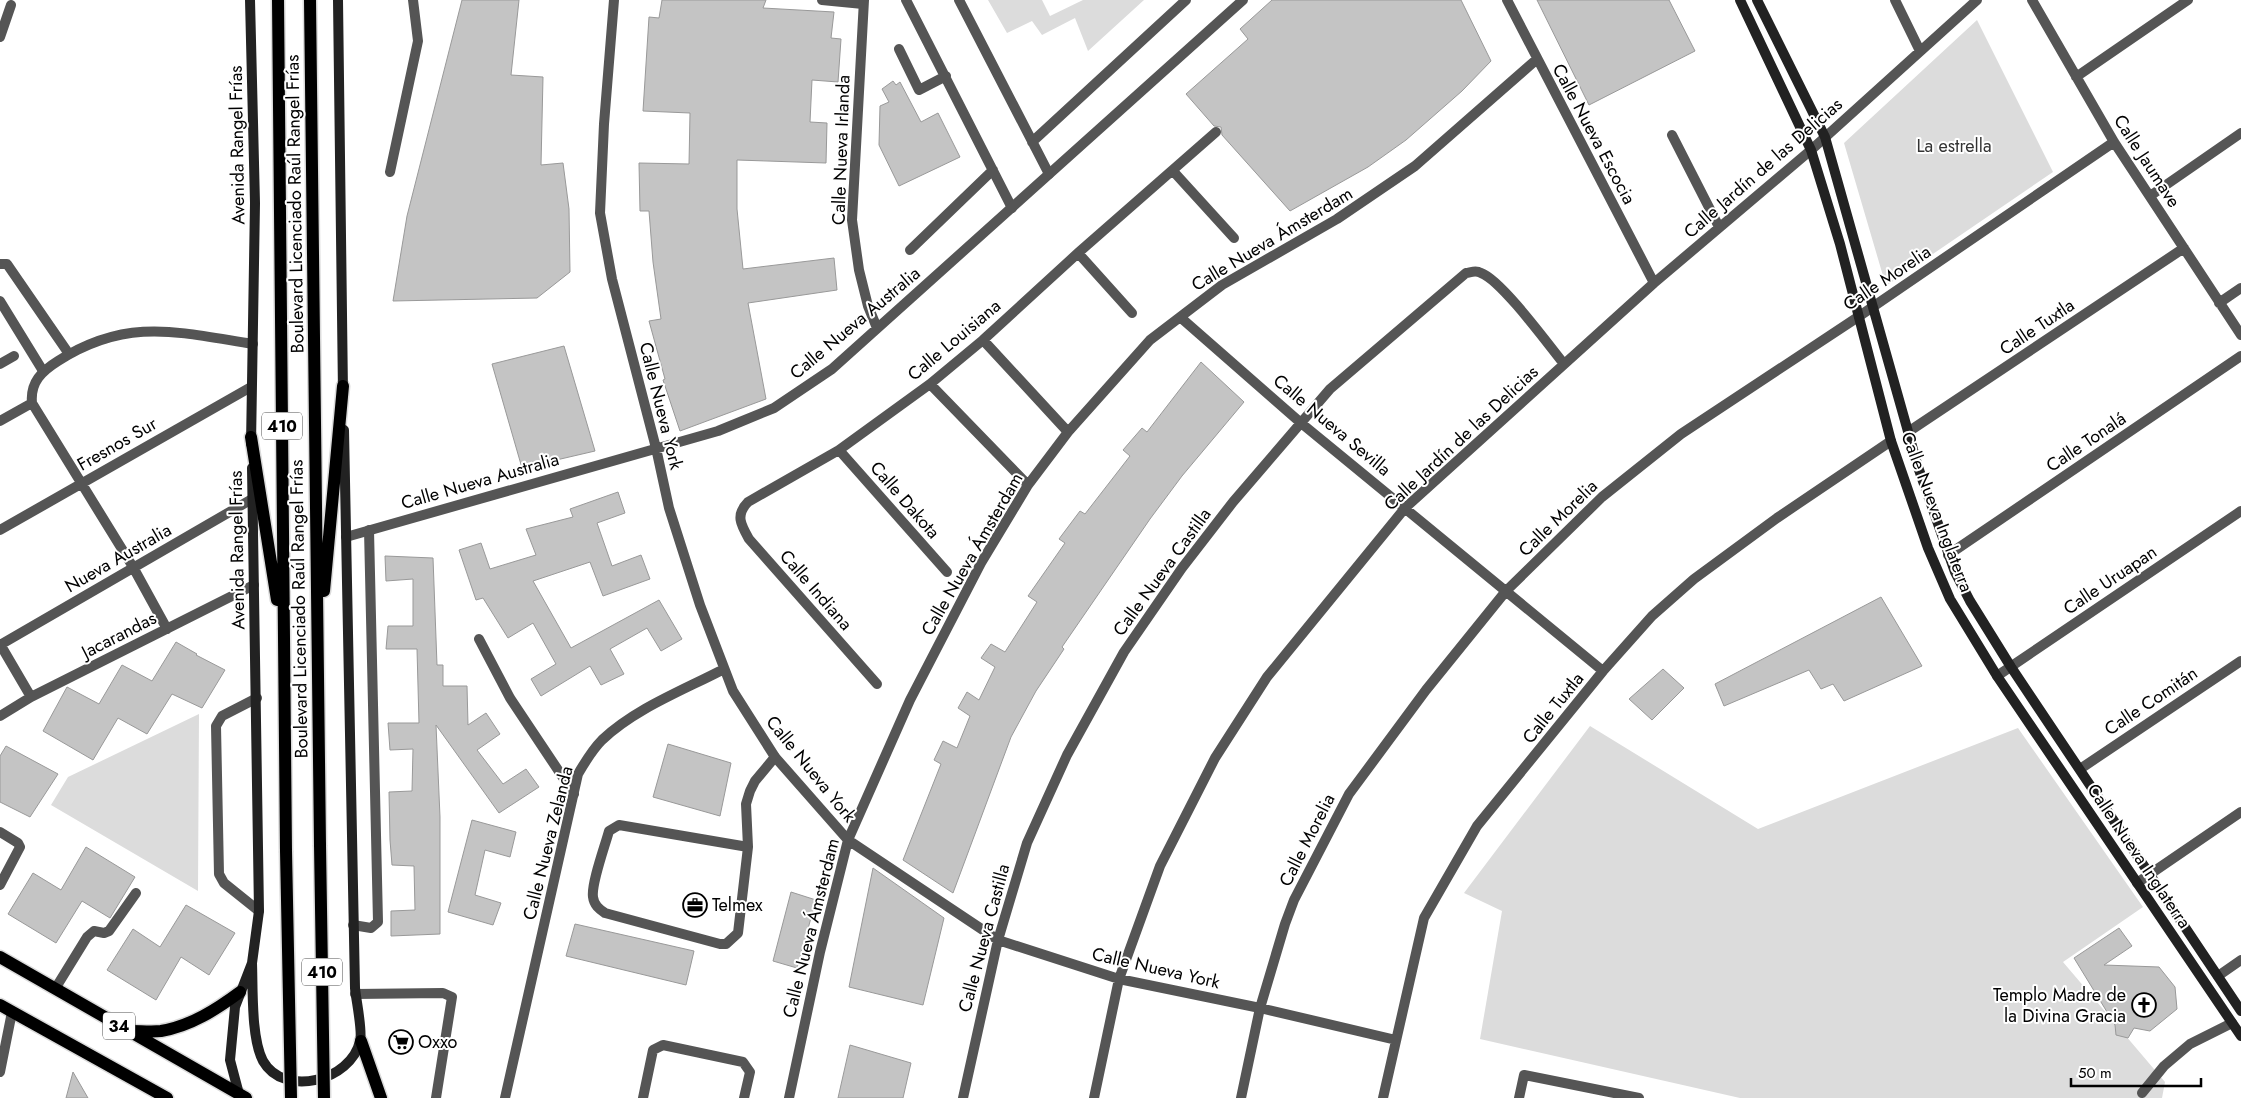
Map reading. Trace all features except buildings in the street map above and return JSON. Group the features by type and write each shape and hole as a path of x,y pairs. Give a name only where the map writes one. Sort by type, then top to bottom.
{"main road":[{"name":"Avenida Rangel Frías","path":"242,1097 230,1060 235,1007 252,963 259,911 257,698 251,437 255,203 250,0"},
{"name":"Boulevard Licenciado Raúl Rangel Frías","path":"278,0 286,851 291,1098"},
{"name":"Boulevard Licenciado Raúl Rangel Frías","path":"310,0 324,1098"},
{"path":"338,0 353,925 356,994 361,1041 382,1098"},
{"name":"Calle Nueva Inglaterra","path":"1740,0 1811,150 1840,244 1892,441 1942,582 1959,615 1997,676 2241,1036"},
{"name":"Calle Nueva Inglaterra","path":"1757,0 1825,137 1908,432 1948,554 1970,601 2011,667 2241,1011"},
{"path":"317,658 343,386"},
{"path":"251,437 284,642"},
{"name":"34","path":"0,957 242,1097"},
{"path":"252,963 256,1038 264,1062 275,1075 304,1082 315,1081 334,1073 349,1062 361,1041"},
{"path":"129,1032 161,1031 188,1023 218,1008 240,992"},
{"name":"34","path":"0,1005 167,1098"}],"street":[{"path":"390,172 418,41 414,0"},
{"name":"Calle Nueva York","path":"614,0 604,124 600,213 612,279 656,448 669,508 700,605 733,691 775,757 848,840 998,940 1119,979 1260,1008 1396,1040"},
{"path":"822,0 864,2"},
{"path":"906,0 1012,208"},
{"path":"959,0 1049,174"},
{"path":"1032,142 1186,0"},
{"name":"Calle Nueva Australia","path":"346,537 718,431 774,408 832,369 1242,0"},
{"name":"Calle Nueva Escocia","path":"1506,0 1654,283"},
{"path":"1895,0 1920,51"},
{"name":"Calle Jardín de las Delicias","path":"1094,1098 1119,979 1160,866 1215,758 1267,677 1405,508 1654,283 1811,150 1977,0"},
{"name":"Calle Jaumave","path":"2032,0 2114,142 2241,335"},
{"path":"2076,77 2188,0"},
{"name":"Calle Nueva Irlanda","path":"864,2 852,220 859,270 868,306 877,328"},
{"path":"0,37 14,3"},
{"path":"899,49 919,90 946,76"},
{"name":"Calle Nueva Ámsterdam","path":"789,1098 820,952 848,840 910,700 981,563 1028,484 1068,432 1150,340 1222,285 1337,219 1408,171 1536,60"},
{"name":"Calle Louisiana","path":"741,512 748,502 839,450 930,384 983,340 1078,253 1173,172 1216,132"},
{"path":"2150,196 2241,132"},
{"path":"1672,135 1719,227"},
{"name":"Calle Morelia","path":"1242,1098 1260,1008 1294,900 1349,794 1426,690 1506,591 1602,497 1640,465 1744,391 1873,307 2114,142"},
{"path":"910,250 993,170"},
{"path":"1173,172 1234,238"},
{"name":"Calle Tuxtla","path":"1908,432 2184,248"},
{"path":"1078,253 1132,313"},
{"path":"0,264 7,264 69,354"},
{"name":"Calle Nueva Castilla","path":"963,1098 998,940 1026,843 1067,756 1124,652 1182,568 1222,517 1330,389 1466,273 1474,271 1482,273 1497,283 1564,364"},
{"path":"2219,303 2241,288"},
{"path":"0,301 43,371"},
{"name":"Calle Nueva Sevilla","path":"1180,316 1301,424 1604,671"},
{"path":"167,629 133,567 32,403 33,386 43,371 69,354 110,336 152,330 253,344"},
{"path":"983,340 1068,432"},
{"path":"0,364 14,356"},
{"name":"Calle Tonalá","path":"1948,554 2241,356"},
{"path":"930,384 1028,484"},
{"name":"Fresnos Sur","path":"0,530 251,387"},
{"path":"0,421 32,403"},
{"name":"Calle Tuxtla","path":"1382,1098 1424,918 1477,826 1604,671 1652,616 1694,578 1777,518 1892,441"},
{"name":"Calle Dakota","path":"839,450 946,572"},
{"name":"Nueva Australia","path":"0,644 252,499"},
{"name":"Calle Uruapan","path":"1997,676 2241,511"},
{"name":"Calle Indiana","path":"741,512 739,516 742,527 749,539 878,684"},
{"path":"353,925 371,928 378,922 369,530"},
{"name":"Jacarandas","path":"0,716 31,697 254,585"},
{"path":"479,640 510,698 574,794"},
{"path":"0,644 31,697"},
{"name":"Calle Comitán","path":"2080,769 2241,661"},
{"name":"Calle Nueva Zelanda","path":"505,1098 578,774 589,756 608,735 628,719 724,669"},
{"path":"257,698 222,716 216,726 220,874 224,882 259,911"},
{"path":"748,847 619,825 609,831 592,896 594,903 605,913 726,944 738,933 748,847 746,804 755,781 775,757"},
{"path":"2137,883 2241,812"},
{"path":"0,832 20,847 0,885"},
{"path":"55,989 87,937 94,931 104,933 109,931 136,893"},
{"path":"2218,976 2241,960"},
{"path":"356,994 443,993 452,997 436,1098"},
{"path":"0,1072 12,1012"},
{"path":"2142,1093 2164,1066 2190,1044 2232,1023"},
{"path":"643,1098 653,1050 663,1045 743,1062 750,1072 744,1098"},
{"path":"1519,1098 1524,1075 1639,1098"}],"green space":[{"path":"988,0 1042,0 1050,16 1083,0 1144,0 1088,51 1075,18 1042,35 1032,21 1007,33"},
{"name":"La estrella","path":"1977,20 2053,172 1886,286 1844,143"},
{"path":"199,714 198,891 51,805 68,777"},
{"path":"1590,726 1758,829 2018,728 2143,907 2063,962 2165,1082 2162,1098 1740,1098 1480,1039 1502,911 1464,893"}],"place":[{"name":"Telmex","path":"695,905"},
{"name":"Templo Madre de la Divina Gracia","path":"2144,1005"},
{"name":"Oxxo","path":"401,1042"}]}
